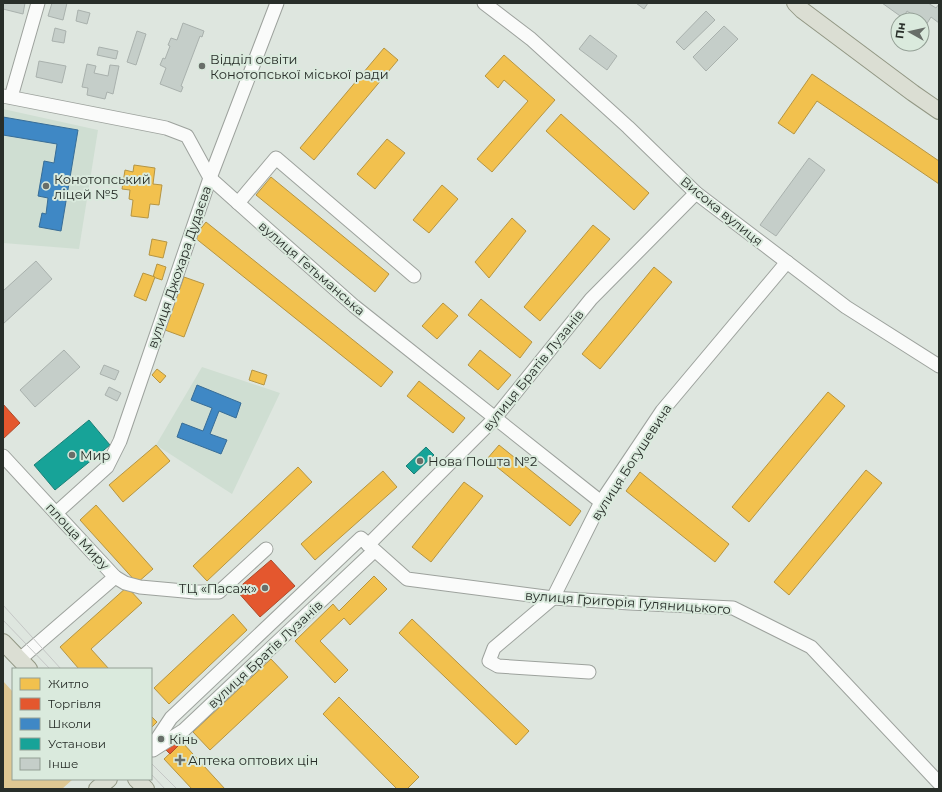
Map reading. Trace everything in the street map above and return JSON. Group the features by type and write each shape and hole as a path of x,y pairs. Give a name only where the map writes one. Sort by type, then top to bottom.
{"main road":[{"path":"795,3 802,10 913,94 939,111"},
{"path":"3,642 25,664"},
{"path":"97,789 108,780"},
{"path":"137,780 146,789"}],"street":[{"path":"7,96 38,3"},
{"name":"вулиця Джохара Дудаєва","path":"56,513 107,467 120,441 210,178 277,3"},
{"name":"Висока вулиця","path":"484,3 530,39 628,127 696,193 846,307 939,366"},
{"name":"вулиця Гетьманська","path":"7,96 166,128 187,136 210,178 354,306 601,502"},
{"path":"238,203 276,158 414,276"},
{"name":"вулиця Братів Лузанів","path":"152,748 184,730 495,418 591,299 696,193"},
{"name":"вулиця Богушевича","path":"589,672 498,666 489,661 494,648 553,598 601,502 662,411 787,262"},
{"name":"площа Миру","path":"3,456 115,577 25,664"},
{"name":"вулиця Братів Лузанів","path":"152,747 171,718 368,545"},
{"name":"вулиця Григорія Гуляницького","path":"368,545 407,579 553,598 733,608 811,647 939,783"},
{"path":"115,577 125,583 140,588 195,592 220,592 266,549"}],"shaded area":[{"name":"Конотопський ліцей №5","path":"3,109 98,130 79,249 3,243"},
{"path":"202,367 280,393 232,494 156,445"},
{"path":"3,681 12,691 12,780 72,780 62,789 3,789"}],"building: Житло":[{"path":"384,48 398,60 314,160 300,148"},
{"path":"504,55 555,100 492,172 477,159 528,101 504,80 498,88 485,76"},
{"path":"812,74 939,161 939,184 817,101 794,134 778,123"},
{"path":"561,114 649,193 634,210 546,131"},
{"path":"387,139 405,153 375,189 357,174"},
{"path":"134,165 155,168 153,184 162,185 159,205 150,204 148,218 131,216 133,200 129,199 130,190 122,189 125,170 133,172"},
{"path":"271,177 389,274 375,292 256,195"},
{"path":"442,185 458,199 429,233 413,220"},
{"path":"512,218 526,231 489,278 475,262"},
{"path":"206,222 393,372 381,387 194,237"},
{"path":"593,225 610,239 540,321 524,307"},
{"path":"152,239 167,242 163,258 149,255"},
{"path":"157,264 166,267 162,280 153,277"},
{"path":"654,267 672,282 600,369 582,354"},
{"path":"143,273 155,277 146,301 134,296"},
{"path":"184,277 204,284 184,337 165,330"},
{"path":"481,299 532,342 520,358 468,315"},
{"path":"443,303 458,316 437,339 422,326"},
{"path":"480,350 511,375 498,390 468,365"},
{"path":"157,369 166,376 160,383 152,375"},
{"path":"252,370 267,375 264,385 249,380"},
{"path":"419,381 465,418 453,433 407,396"},
{"path":"828,392 845,406 749,522 732,507"},
{"path":"156,445 170,461 123,502 109,485"},
{"path":"499,445 581,511 570,526 487,459"},
{"path":"298,467 312,482 207,581 193,566"},
{"path":"866,470 882,483 789,595 774,582"},
{"path":"383,471 397,487 315,560 301,544"},
{"path":"640,472 729,544 715,562 626,491"},
{"path":"464,482 483,496 431,562 412,547"},
{"path":"96,505 153,569 137,583 80,520"},
{"path":"374,576 387,589 350,625 344,618 320,641 348,670 335,683 295,641 333,604 339,611"},
{"path":"127,587 142,603 91,649 108,668 78,668 60,647"},
{"path":"233,614 247,630 169,704 154,688"},
{"path":"412,619 529,731 516,745 399,633"},
{"path":"271,659 288,677 210,750 193,732"},
{"path":"339,697 419,777 407,789 397,789 323,714"},
{"path":"152,717 157,722 152,727"},
{"path":"182,742 225,789 192,789 164,759"}],"building: Торгівля":[{"path":"3,404 20,423 3,439"},
{"name":"ТЦ «Пасаж»","path":"271,560 295,586 260,617 236,590"},
{"path":"177,737 182,742 170,754 165,749"}],"building: Школи":[{"path":"3,117 78,130 61,231 39,227 42,213 46,214 48,198 38,196 44,161 54,163 57,144 3,135"},
{"path":"197,385 241,403 236,418 219,411 210,434 227,440 221,454 177,437 182,423 203,431 212,408 191,400"}],"building: Установи":[{"name":"Мир","path":"89,420 110,445 55,490 34,465"},
{"name":"Нова Пошта №2","path":"426,447 434,455 414,474 406,466"}],"building: Інше":[{"path":"3,3 25,3 23,14 3,9"},
{"path":"52,3 67,3 63,20 48,16"},
{"path":"636,3 648,3 644,9"},
{"path":"882,3 928,3 936,8 939,4 939,23 931,17 930,19 930,12 895,12"},
{"path":"78,10 90,13 87,24 76,21"},
{"path":"706,11 715,20 684,50 676,42"},
{"path":"183,23 204,31 202,37 200,36 181,86 183,87 181,92 160,84 166,68 160,65 163,58 165,59 170,46 168,45 171,38 177,40"},
{"path":"724,26 738,39 706,71 693,57"},
{"path":"55,28 66,31 64,43 52,41"},
{"path":"137,31 146,34 136,65 127,62"},
{"path":"590,35 617,56 607,70 579,49"},
{"path":"99,47 118,51 116,59 97,55"},
{"path":"39,61 66,66 62,83 36,77"},
{"path":"87,64 96,66 94,73 108,76 110,65 119,66 113,94 107,92 105,99 87,95 88,88 82,87"},
{"path":"809,158 825,170 776,236 760,225"},
{"path":"36,261 52,279 3,324 3,291"},
{"path":"64,350 80,367 35,407 20,390"},
{"path":"104,365 119,371 115,380 100,374"},
{"path":"109,387 121,393 117,401 105,395"}],"tram line":[{"path":"3,605 60,668"},
{"path":"3,620 49,668"},
{"path":"152,764 177,789"},
{"path":"152,775 165,789"}],"place":[{"name":"Відділ освіти Конотопської міської ради","path":"202,66"},
{"name":"Конотопський ліцей №5","path":"46,186"},
{"name":"Мир","path":"72,455"},
{"name":"Нова Пошта №2","path":"420,461"},
{"name":"ТЦ «Пасаж»","path":"265,588"},
{"name":"Кінь","path":"161,739"},
{"name":"Аптека оптових цін","path":"180,760"}]}
